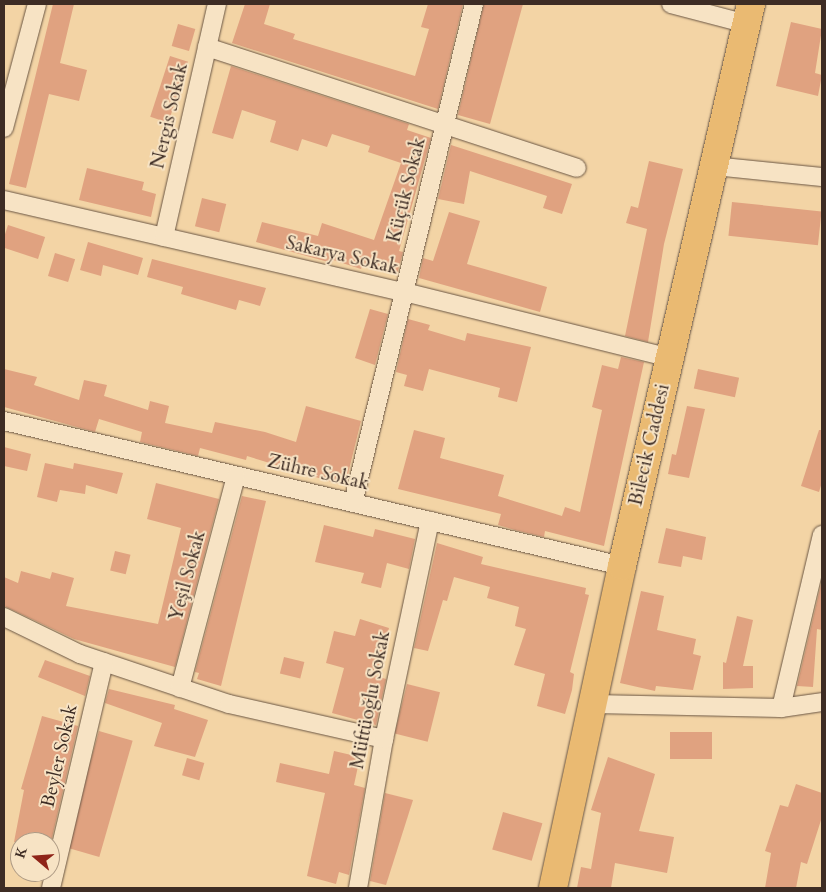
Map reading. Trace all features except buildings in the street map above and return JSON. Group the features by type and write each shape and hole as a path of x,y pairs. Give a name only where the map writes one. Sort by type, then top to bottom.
{"main road":[{"name":"Bilecik Caddesi","path":"553,888 594,704 622,566 749,14"}],"street":[{"path":"4,128 37,4"},
{"name":"Nergis Sokak","path":"164,237 217,4"},
{"name":"Küçük Sokak","path":"353,503 474,4"},
{"path":"671,4 749,14"},
{"path":"207,47 444,127 577,168"},
{"path":"714,166 822,177"},
{"name":"Sakarya Sokak","path":"4,200 404,292 670,358"},
{"name":"Zühre Sokak","path":"4,421 622,566"},
{"name":"Yeşil Sokak","path":"180,688 236,476"},
{"name":"Müftüoğlu Sokak","path":"358,888 384,739 430,521"},
{"path":"781,708 822,536"},
{"path":"4,617 80,654 229,704 384,739"},
{"name":"Beyler Sokak","path":"51,888 104,662"},
{"path":"594,704 781,708 822,702"}]}
